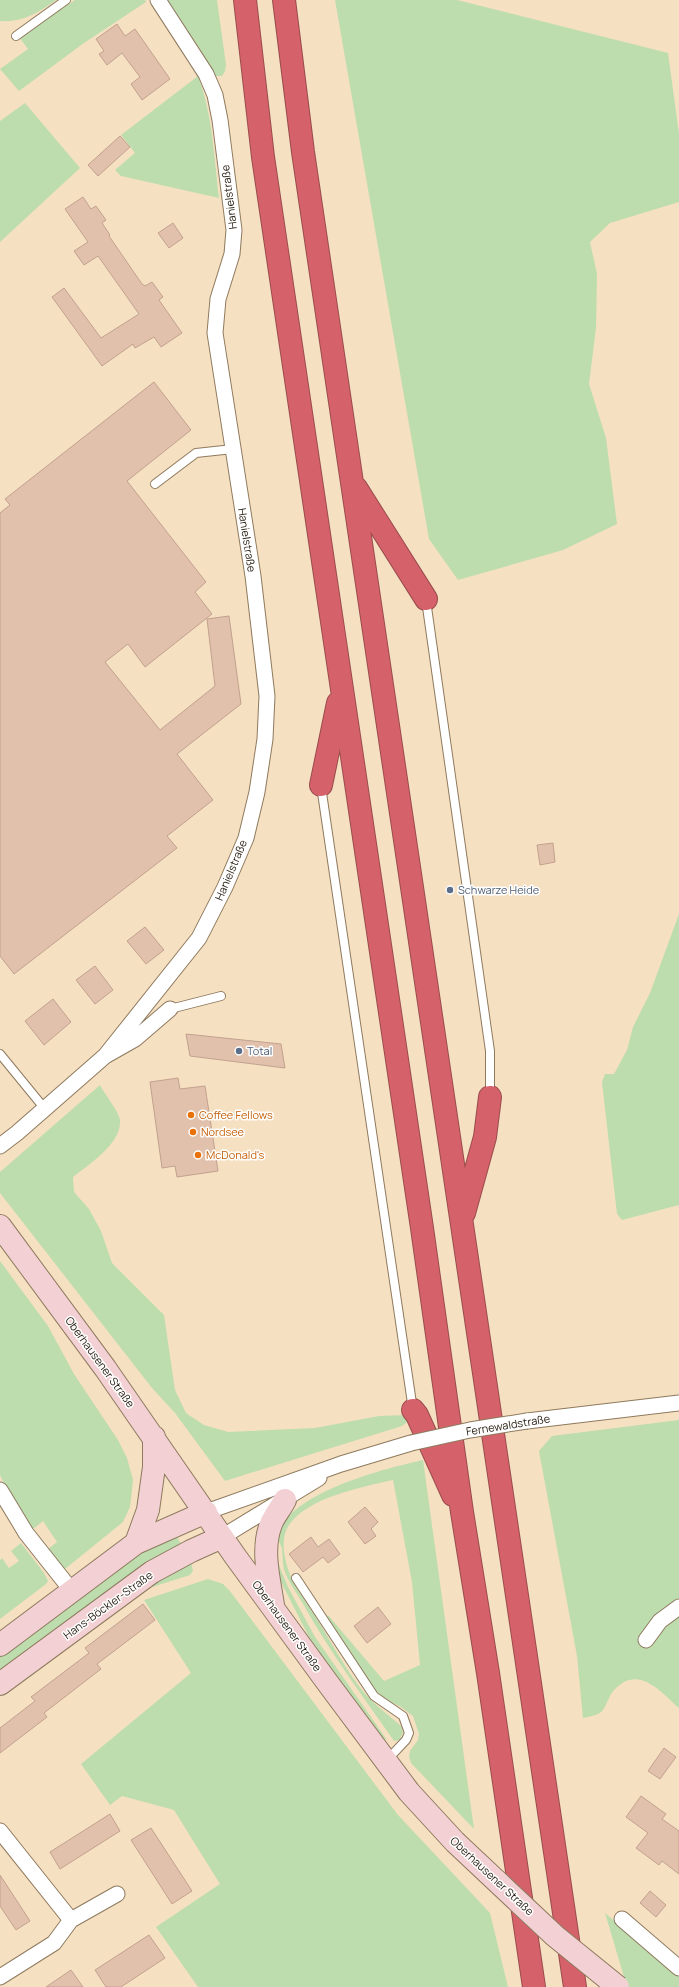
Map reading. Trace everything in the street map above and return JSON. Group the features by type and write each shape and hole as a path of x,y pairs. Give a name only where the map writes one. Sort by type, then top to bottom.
{"highway":[{"path":"245,0 263,158 423,1236 462,1512 490,1681 534,1987"},
{"path":"284,0 303,152 351,480 575,1987"},
{"path":"351,480 426,599"},
{"path":"321,785 341,688"},
{"path":"462,1222 485,1137 490,1097"},
{"path":"413,1410 417,1415 462,1512"}],"main road":[{"name":"Oberhausener Straße","path":"0,1226 85,1340 274,1610 410,1792 455,1842 555,1936 618,1987"},
{"path":"136,1543 148,1510 154,1467 154,1437"},
{"name":"Fernewaldstraße","path":"274,1610 266,1560 267,1541 271,1524 285,1500"},
{"path":"0,1645 136,1543 206,1512"},
{"name":"Hans-Böckler-Straße","path":"0,1684 152,1572 191,1551 222,1537"}],"street":[{"name":"Hanielstraße","path":"0,1146 105,1056 199,938 225,888 246,838 257,792 265,739 267,696 252,576 215,333 218,299 232,254 234,230 220,120 215,95 206,74 158,0"},
{"name":"Hanielstraße","path":"105,1056 135,1039 170,1009"},
{"name":"Fernewaldstraße","path":"206,1512 341,1464 411,1443 470,1430 526,1421 679,1403"},
{"name":"Fernewaldstraße","path":"222,1537 285,1500 341,1464"},
{"path":"0,1490 26,1532 72,1591"},
{"path":"646,1640 660,1621 679,1607"},
{"path":"0,1831 71,1920"},
{"path":"0,1977 54,1943 71,1920 117,1894"},
{"path":"622,1919 679,1968"}],"lane":[{"path":"16,36 66,0"},
{"path":"155,484 196,453 233,449"},
{"path":"426,599 490,1051 490,1097"},
{"path":"321,785 413,1410"},
{"path":"170,1009 221,996"},
{"path":"0,1054 45,1109"},
{"path":"296,1578 374,1696 403,1716 408,1733 406,1740 386,1761"}],"green space":[{"path":"0,0 56,0 30,16 15,20 0,21"},
{"path":"75,0 145,0 146,2 84,43 19,91 0,69 28,49 19,37"},
{"path":"165,0 217,0 226,65 222,76 212,76"},
{"path":"335,0 457,0 668,53 679,134 679,202 610,223 590,242 597,274 596,328 589,384 606,438 617,524 563,550 458,580 429,539"},
{"path":"198,76 210,121 219,198 121,176 115,170 135,153 121,135"},
{"path":"25,103 80,168 0,242 0,121"},
{"path":"679,914 679,1205 622,1220 617,1214 602,1082 605,1074 614,1074 627,1050 633,1027 650,993"},
{"path":"100,1085 119,1117 119,1129 116,1137 104,1152 73,1177 74,1192 89,1209 101,1231 112,1263 164,1315 175,1390 186,1413 204,1425 228,1432 315,1428 379,1416 407,1415 410,1420 402,1426 225,1481 175,1413 152,1388 0,1193 0,1172"},
{"path":"0,1261 48,1326 74,1374 118,1440 127,1458 133,1480 130,1507 123,1522 65,1569 48,1549 57,1542 43,1521 32,1530 6,1488 0,1475"},
{"path":"679,1420 679,1708 654,1686 647,1682 632,1679 624,1682 615,1689 602,1711 595,1715 583,1718 577,1656 539,1451 552,1436"},
{"path":"423,1460 474,1829 411,1763 409,1757 410,1751 418,1740 419,1734 413,1716 401,1707 385,1699 367,1682 327,1618 328,1615 384,1681 420,1665 412,1582 393,1480 352,1490 322,1500 309,1507 298,1515 289,1525 284,1537 284,1551 291,1577 297,1588 356,1682 378,1707 401,1726 403,1732 400,1740 394,1741 346,1673 312,1620 284,1570 282,1549 277,1536 278,1532 288,1518 302,1505 321,1494 364,1476"},
{"path":"176,1535 181,1544 0,1678 0,1653 138,1552"},
{"path":"21,1543 44,1573 48,1581 0,1619 0,1560 2,1558 9,1568 19,1561 11,1551"},
{"path":"191,1563 193,1571 190,1575 146,1589 152,1584"},
{"path":"278,1563 288,1587 315,1637 387,1740 380,1737 312,1643 274,1568"},
{"path":"208,1579 223,1584 230,1591 398,1815 490,1913 508,1987 198,1987 156,1927 220,1884 174,1810 122,1796 110,1805 81,1764 191,1673 144,1600"},
{"path":"605,1913 679,1977 679,1987 627,1987"}],"building":[{"path":"117,24 125,36 135,29 170,79 142,100 131,84 140,77 122,53 107,65 99,54 104,51 96,39"},
{"path":"120,136 130,147 98,176 88,165"},
{"path":"83,197 91,209 96,206 106,220 102,223 110,235 109,236 142,284 145,286 152,282 163,297 159,300 182,333 161,347 154,337 135,348 133,344 102,366 52,297 64,288 101,338 139,314 98,256 84,265 74,251 88,242 65,209"},
{"path":"173,223 183,238 169,248 158,233"},
{"path":"154,382 191,430 127,481 206,582 195,592 212,614 145,667 128,644 105,662 160,730 215,686 207,619 229,616 241,704 177,754 213,800 167,836 177,848 14,974 0,956 0,513 10,505 5,499"},
{"path":"553,843 555,862 540,865 537,845"},
{"path":"145,927 164,950 146,964 127,941"},
{"path":"95,966 113,990 95,1004 76,980"},
{"path":"53,999 71,1022 44,1045 25,1021"},
{"path":"186,1034 281,1044 285,1068 190,1056"},
{"path":"178,1078 180,1089 205,1086 218,1171 177,1177 175,1166 162,1168 150,1082"},
{"path":"365,1507 378,1522 371,1529 376,1536 365,1544 348,1522"},
{"path":"311,1537 318,1547 329,1539 340,1554 328,1563 323,1557 303,1572 289,1554"},
{"path":"143,1604 155,1620 97,1664 101,1669 44,1713 47,1717 0,1753 0,1728 35,1701 31,1697 89,1653 85,1648"},
{"path":"378,1607 391,1624 367,1643 354,1626"},
{"path":"664,1748 676,1757 660,1779 648,1771"},
{"path":"641,1796 666,1814 662,1819 679,1831 679,1874 662,1861 659,1865 636,1848 648,1833 626,1817"},
{"path":"110,1814 120,1831 60,1869 50,1852"},
{"path":"151,1828 192,1891 172,1904 131,1840"},
{"path":"0,1875 30,1921 16,1930 0,1906"},
{"path":"650,1891 666,1905 656,1917 640,1903"},
{"path":"149,1935 165,1958 121,1987 106,1987 95,1970"},
{"path":"71,1970 83,1987 46,1987"}],"place":[{"name":"Schwarze Heide","path":"450,890"},
{"name":"Total","path":"239,1051"},
{"name":"Coffee Fellows","path":"191,1115"},
{"name":"Nordsee","path":"193,1132"},
{"name":"McDonald's","path":"198,1155"}]}
